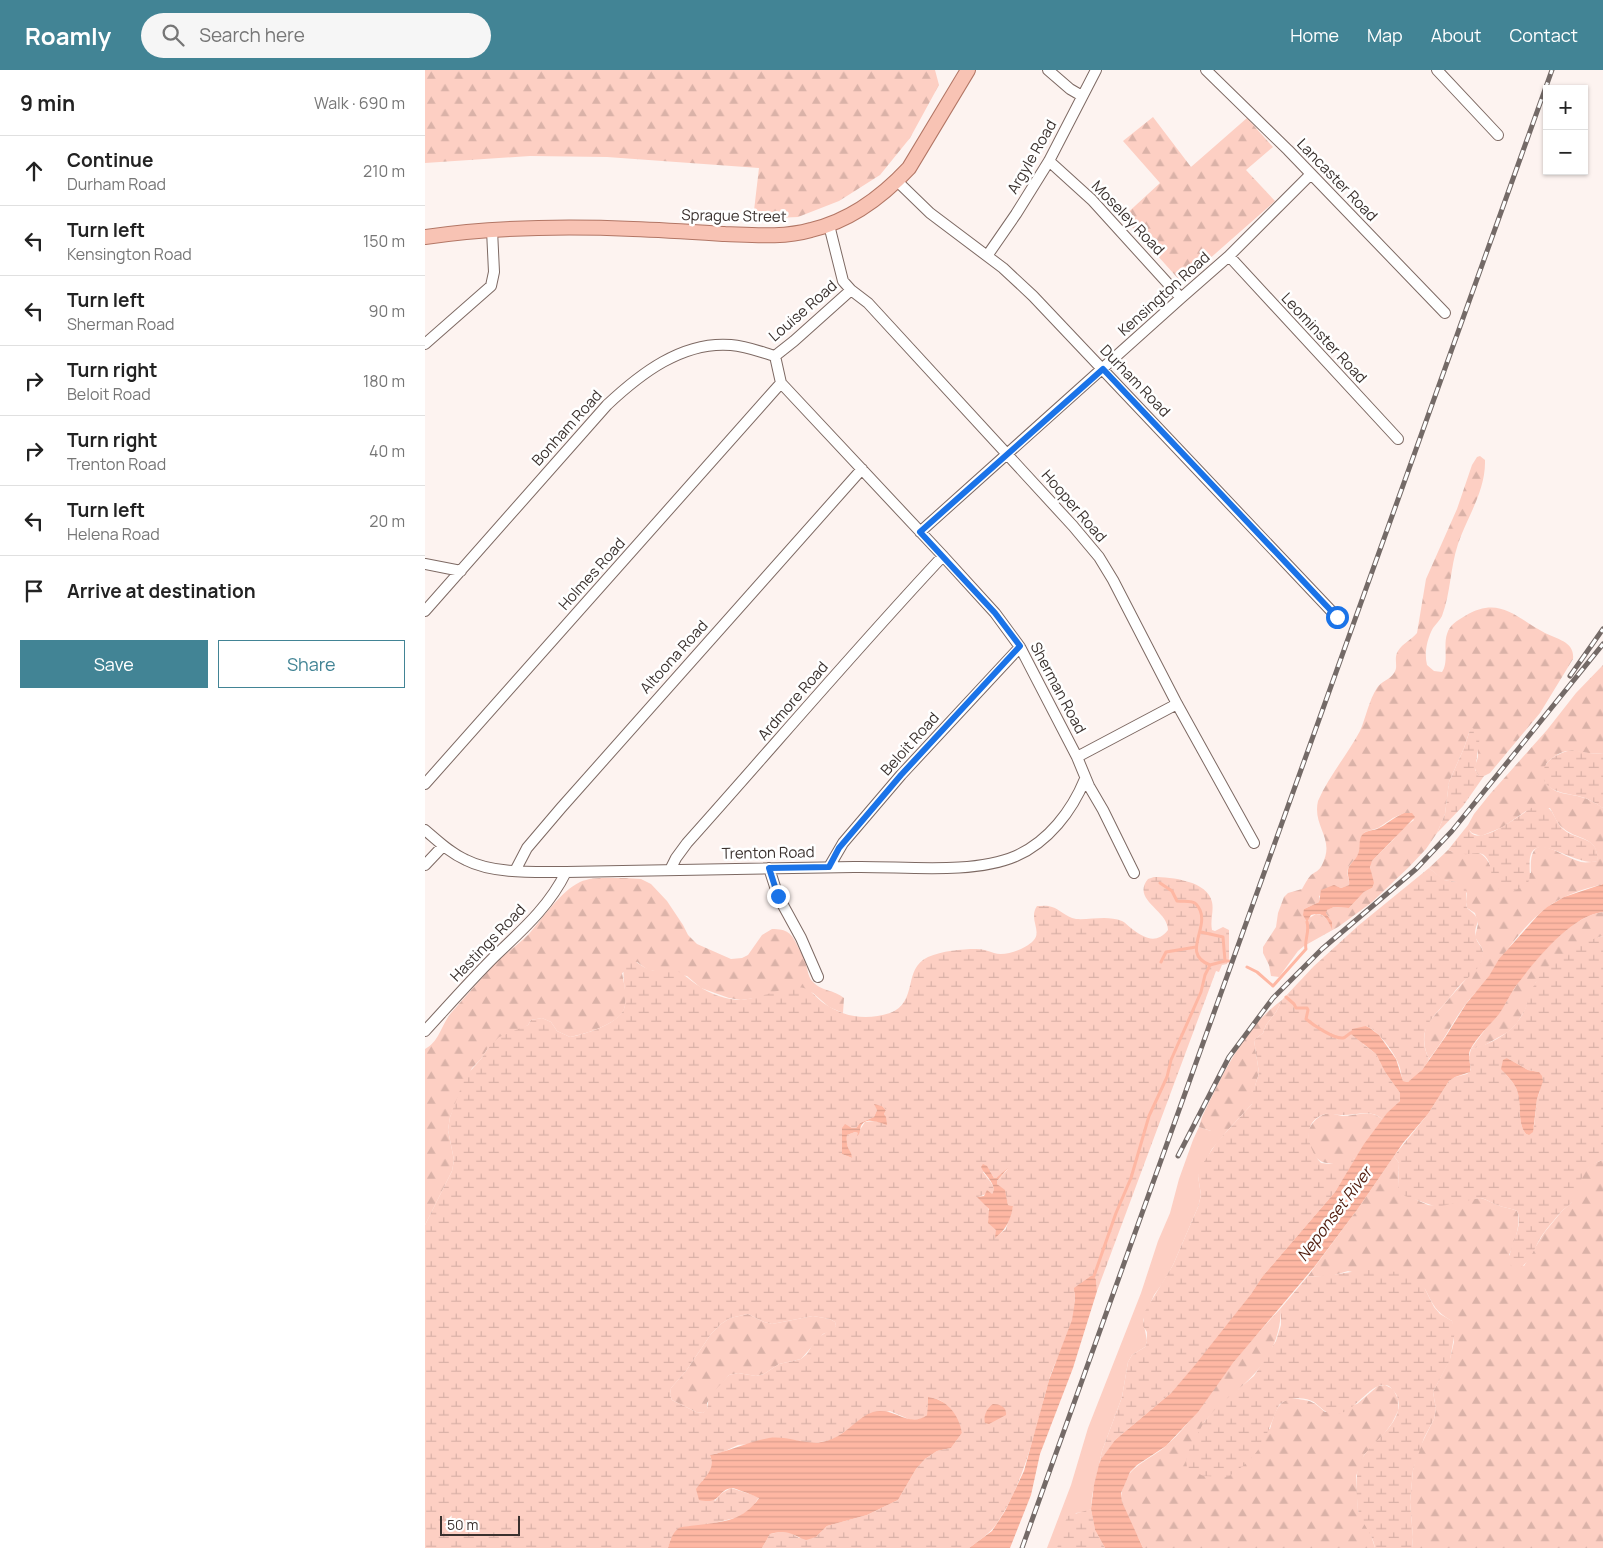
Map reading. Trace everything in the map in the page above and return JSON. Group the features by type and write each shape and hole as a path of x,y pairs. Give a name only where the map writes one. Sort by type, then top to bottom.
{"main road":[{"name":"Sprague Street","path":"425,236 492,230 592,228 764,236 810,231 829,225 865,208 897,181 909,168 968,70"}],"street":[{"path":"1048,70 1070,89 1082,96"},
{"name":"Argyle Road","path":"987,256 1049,161 1096,70"},
{"name":"Lancaster Road","path":"1206,70 1289,150 1445,313"},
{"path":"1437,70 1498,135"},
{"name":"Moseley Road","path":"1049,161 1092,200 1181,298"},
{"name":"Kensington Road","path":"920,532 1229,256 1311,174"},
{"name":"Durham Road","path":"897,181 930,213 1003,268 1033,296 1337,617"},
{"name":"Hooper Road","path":"829,225 841,276 846,285 868,303 1008,454 1099,557 1254,843"},
{"path":"425,344 491,286 494,272 492,230"},
{"name":"Leominster Road","path":"1229,256 1398,439"},
{"name":"Louise Road","path":"775,356 851,290"},
{"name":"Bonham Road","path":"425,611 607,405 630,384 658,364 689,351 717,345 736,345 775,356"},
{"path":"775,356 781,383"},
{"name":"Sherman Road","path":"781,383 995,613 1020,646 1077,757 1085,779 1103,810 1134,873"},
{"name":"Holmes Road","path":"425,784 781,383"},
{"name":"Altoona Road","path":"515,870 527,848 561,808 862,469"},
{"name":"Ardmore Road","path":"670,870 687,843 875,629 943,556"},
{"path":"425,564 461,571"},
{"name":"Beloit Road","path":"829,867 839,848 901,775 1020,646"},
{"path":"1077,757 1177,704"},
{"name":"Trenton Road","path":"425,830 443,846 472,863 493,868 515,870 566,872 829,867 965,867 1004,860 1029,849 1050,832 1069,809 1085,779"},
{"path":"425,865 443,846"},
{"path":"769,868 778,896 801,938 818,977"},
{"name":"Hastings Road","path":"425,1031 493,958 528,925 555,891 566,872"}],"green space":[{"path":"425,70 935,70 939,85 910,138 880,175 839,201 798,217 753,219 759,168 607,157 530,156 425,163"},
{"path":"1153,117 1191,167 1247,118 1273,147 1246,170 1275,201 1182,283 1123,217 1160,183 1123,141"},
{"path":"1480,456 1485,460 1482,482 1458,544 1442,616 1429,637 1426,651 1427,665 1434,671 1442,672 1445,664 1446,639 1450,628 1465,616 1477,610 1488,608 1498,608 1516,615 1564,642 1571,649 1573,659 1540,713 1490,773 1484,776 1479,776 1475,769 1478,750 1470,730 1449,782 1445,814 1437,833 1426,849 1371,903 1338,927 1304,946 1298,951 1279,977 1271,976 1269,965 1263,953 1263,947 1276,927 1278,913 1284,897 1288,893 1302,889 1311,875 1321,867 1326,856 1325,840 1318,818 1318,801 1327,783 1360,731 1374,693 1395,671 1398,651 1417,633 1426,579 1457,509 1472,465 1477,457","holes":["1404,813 1408,813 1414,820 1403,828 1370,864 1372,888 1364,892 1349,908 1334,907 1326,910 1332,928 1322,915 1316,914 1309,918 1304,909 1319,902 1319,896 1336,886 1341,888 1349,885 1348,869 1358,855 1365,832 1378,828"]},
{"path":"1603,665 1603,753 1594,754 1568,751 1561,753 1546,764 1545,782 1561,793 1587,799 1603,808 1603,884 1559,899 1538,914 1523,930 1484,983 1465,1005 1429,1059 1424,1041 1427,1024 1481,962 1483,953 1475,937 1478,924 1475,913 1467,908 1467,893 1456,882 1443,880 1429,868 1448,850 1461,853 1477,853 1487,859 1491,867 1531,873 1531,859 1534,850 1539,847 1546,847 1581,862 1597,861 1595,847 1561,826 1550,808 1526,811 1503,827 1481,836 1472,833 1468,829 1468,825 1490,794 1547,730 1576,693"},
{"path":"1472,728 1478,731 1480,736 1475,770 1479,776 1484,776 1463,806 1437,833 1445,814 1449,782"},
{"path":"1572,750 1595,754 1603,753 1603,808 1585,798 1553,790 1545,782 1543,776 1544,769 1548,762 1560,754"},
{"path":"1544,805 1550,809 1566,832 1590,842 1594,846 1597,852 1597,861 1580,860 1551,849 1535,849 1530,857 1529,881 1520,888 1506,892 1497,888 1489,862 1483,854 1461,854 1448,850 1468,825 1471,833 1478,836 1487,834 1509,823 1533,807"},
{"path":"1429,868 1444,880 1462,883 1466,886 1467,908 1478,920 1475,932 1477,941 1482,948 1483,957 1476,970 1430,1021 1424,1041 1429,1059 1427,1063 1414,1078 1408,1082 1403,1081 1399,1065 1390,1048 1376,1032 1366,1026 1363,1044 1376,1054 1385,1072 1400,1093 1400,1101 1383,1120 1379,1116 1368,1113 1325,1114 1312,1123 1309,1129 1310,1143 1312,1150 1321,1163 1329,1164 1356,1158 1335,1192 1262,1277 1202,1358 1171,1393 1115,1440 1099,1464 1122,1397 1128,1362 1132,1355 1145,1347 1147,1341 1147,1332 1143,1326 1144,1313 1173,1265 1198,1207 1201,1195 1198,1176 1200,1168 1217,1142 1252,1104 1253,1092 1259,1073 1254,1040 1263,1033 1282,1000 1314,966 1359,925"},
{"path":"1154,877 1179,879 1204,889 1212,902 1212,930 1215,931 1223,927 1229,930 1229,958 1227,964 1222,965 1219,972 1216,971 1097,1291 1096,1280 1083,1283 1074,1293 1075,1304 1071,1327 1049,1380 1023,1471 1007,1506 988,1534 969,1548 762,1548 770,1534 789,1532 799,1538 816,1537 827,1526 867,1515 898,1500 916,1469 925,1459 937,1451 951,1448 962,1433 951,1409 941,1401 928,1397 927,1415 922,1419 911,1420 890,1411 861,1419 832,1440 808,1444 794,1440 738,1445 723,1452 710,1455 711,1470 702,1481 715,1501 722,1493 731,1488 759,1497 752,1508 739,1517 714,1523 671,1538 668,1548 425,1548 425,1225 452,1171 454,1160 448,1130 450,1117 465,1077 499,1037 528,1025 531,1020 542,1018 551,1022 557,1031 570,1037 603,1027 618,1017 623,1011 625,1005 624,963 632,960 651,970 678,971 703,989 725,998 736,1000 748,999 798,987 812,992 822,1002 846,1014 872,1017 890,1013 899,1008 905,1001 915,969 920,962 928,957 945,952 970,949 981,949 1004,954 1015,952 1029,944 1037,934 1034,916 1037,906 1058,909 1069,917 1076,919 1116,919 1145,937 1154,939 1163,935 1168,930 1166,923 1144,893 1144,886 1148,879","holes":["875,1105 882,1106 886,1110 884,1114 886,1120 882,1123 875,1121 865,1122 858,1133 855,1132 847,1135 846,1142 852,1158 842,1154 845,1125 856,1128 860,1123 874,1117 877,1110","1008,1169 997,1181 997,1184 1005,1193 1008,1205 1013,1206 1006,1229 996,1237 996,1229 988,1220 989,1210 978,1197 992,1194 993,1191 993,1186 983,1172 990,1171 994,1178","748,1314 772,1324 813,1316 830,1319 835,1322 836,1326 816,1339 807,1354 801,1359 779,1364 764,1374 756,1376 738,1373 729,1375 709,1397 707,1409 703,1413 696,1412 672,1400 670,1395 671,1388 686,1371 711,1334 730,1318"]},
{"path":"591,879 641,879 651,884 667,901 688,935 697,944 731,959 742,958 748,955 762,935 772,929 785,931 794,938 803,955 811,980 816,985 844,998 843,1013 829,1007 813,993 794,988 762,997 741,1000 729,998 701,988 687,976 648,970 637,962 622,973 626,1000 624,1009 609,1024 570,1037 557,1031 551,1022 542,1018 531,1020 528,1025 488,1048 472,1068 450,1117 448,1130 454,1160 452,1171 425,1225 425,1049 434,1042 451,1013 475,986 500,959 529,934 552,906 573,886"},
{"path":"1603,912 1603,936 1536,982 1525,1010 1517,1023 1508,1032 1483,1046 1471,1049 1500,1011 1525,973 1544,951 1567,929 1579,921"},
{"path":"1603,936 1603,1160 1585,1172 1572,1202 1543,1234 1529,1260 1515,1269 1509,1264 1509,1258 1519,1224 1517,1211 1480,1198 1437,1207 1405,1196 1400,1192 1398,1186 1399,1163 1394,1156 1428,1114 1449,1081 1455,1077 1467,1074 1471,1070 1469,1057 1471,1049 1496,1040 1510,1030 1521,1017 1533,987 1542,973 1566,953 1585,942","holes":["1507,1058 1528,1070 1539,1072 1540,1091 1537,1099 1534,1126 1529,1135 1526,1134 1521,1123 1516,1088 1502,1069"]},
{"path":"1282,1000 1263,1033 1254,1040 1259,1073 1252,1104 1227,1131 1211,1131 1199,1127 1202,1117 1235,1053 1256,1024"},
{"path":"1329,1113 1342,1116 1369,1113 1379,1116 1383,1120 1356,1158 1328,1163 1321,1161 1312,1151 1308,1131 1317,1119"},
{"path":"1199,1127 1211,1131 1227,1131 1212,1149 1198,1176 1201,1195 1198,1207 1173,1265 1154,1295 1143,1320 1147,1341 1145,1347 1132,1355 1128,1362 1122,1397 1102,1451 1091,1509 1076,1513 1057,1548 1047,1548 1071,1485 1088,1428 1141,1293 1158,1241 1170,1213 1179,1179"},
{"path":"1394,1156 1399,1163 1398,1186 1408,1195 1428,1205 1480,1198 1517,1211 1518,1227 1509,1255 1524,1266 1544,1233 1571,1203 1583,1173 1592,1164 1603,1160 1603,1548 1412,1548 1410,1502 1413,1470 1418,1451 1434,1419 1436,1409 1433,1392 1450,1359 1454,1342 1452,1321 1436,1308 1425,1289 1348,1271 1331,1276 1308,1276"},
{"path":"1368,1270 1410,1275 1425,1289 1434,1307 1440,1314 1452,1321 1455,1331 1450,1360 1433,1392 1436,1409 1434,1419 1424,1438 1413,1470 1410,1502 1412,1548 1375,1548 1358,1511 1357,1473 1359,1465 1365,1454 1395,1419 1398,1411 1399,1403 1396,1394 1388,1386 1374,1388 1350,1408 1337,1414 1327,1412 1314,1402 1306,1399 1296,1398 1282,1402 1256,1453 1249,1461 1228,1477 1203,1476 1187,1467 1186,1461 1188,1452 1204,1422 1218,1406 1254,1376 1276,1341 1281,1325 1281,1308 1308,1276"},
{"path":"1281,1308 1279,1328 1265,1360 1255,1373 1204,1422 1270,1429 1278,1407 1286,1400 1298,1399 1310,1402 1316,1404 1325,1412 1357,1404 1378,1386 1385,1385 1393,1389 1398,1399 1398,1411 1384,1434 1364,1455 1356,1476 1358,1511 1370,1532 1375,1548 1143,1548 1123,1506 1122,1491 1128,1476 1139,1465 1176,1437 1256,1335"},
{"path":"748,1314 772,1324 813,1316 830,1319 835,1322 836,1326 831,1331 823,1334 801,1359 779,1364 764,1374 756,1376 738,1373 729,1375 707,1403 707,1410 703,1413 696,1412 672,1400 670,1395 671,1388 686,1371 711,1334 730,1318"},
{"path":"1091,1509 1095,1530 1105,1548 1057,1548 1068,1516"}],"water":[{"path":"1404,813 1412,813 1415,817 1372,861 1370,867 1374,883 1372,888 1364,892 1349,908 1334,907 1327,910 1326,913 1332,922 1332,929 1327,919 1319,914 1311,915 1307,922 1303,915 1304,909 1319,902 1321,890 1334,885 1341,888 1349,885 1349,868 1358,854 1362,835 1367,831 1377,829"},
{"name":"Neponset River","path":"1603,884 1603,912 1592,915 1568,929 1535,961 1516,986 1499,1014 1470,1050 1470,1072 1449,1081 1428,1114 1403,1143 1357,1210 1315,1266 1233,1363 1198,1412 1166,1446 1137,1465 1130,1472 1121,1493 1122,1502 1143,1548 1105,1548 1095,1530 1091,1509 1094,1485 1102,1458 1115,1440 1171,1393 1195,1365 1251,1294 1262,1277 1335,1192 1364,1144 1387,1113 1400,1101 1400,1093 1385,1072 1376,1054 1351,1034 1352,1029 1366,1026 1379,1035 1396,1059 1403,1081 1408,1082 1422,1070 1499,959 1539,914 1564,897"},
{"path":"1507,1058 1528,1070 1539,1072 1542,1076 1543,1081 1537,1099 1533,1132 1529,1135 1526,1134 1521,1123 1516,1088 1501,1069 1503,1060"},
{"path":"874,1104 882,1106 886,1110 884,1114 887,1125 866,1121 861,1126 857,1136 858,1133 855,1132 847,1135 847,1143 852,1158 842,1154 842,1128 845,1124 856,1128 860,1123 874,1117 877,1110"},
{"path":"983,1164 987,1166 994,1178 1008,1168 997,1181 997,1184 1005,1190 1008,1205 1013,1206 1007,1224 995,1238 996,1230 988,1223 989,1209 977,1197 984,1196 987,1190 992,1194 993,1191 992,1184 981,1167"},
{"path":"1091,1276 1094,1276 1096,1280 1097,1291 1073,1368 1040,1454 1031,1495 1010,1548 969,1548 992,1531 1005,1511 1024,1471 1049,1380 1072,1320 1075,1301 1074,1288"},
{"path":"928,1397 941,1401 951,1409 958,1420 962,1433 951,1448 937,1451 925,1459 916,1469 898,1500 867,1515 827,1526 816,1537 806,1540 782,1532 770,1534 762,1548 668,1548 673,1535 679,1528 733,1519 747,1511 759,1498 732,1488 723,1491 712,1501 699,1500 696,1489 710,1470 710,1455 769,1438 785,1438 815,1443 823,1442 843,1433 862,1417 873,1412 888,1412 908,1419 920,1419 927,1415"},
{"path":"993,1404 1003,1406 1006,1415 989,1424 985,1423 986,1412"}],"waterway":[{"path":"1160,883 1172,891 1177,901 1194,903 1201,912 1202,920 1197,946 1197,953 1201,960 1210,965 1225,961"},
{"path":"1273,986 1306,949 1307,922"},
{"path":"1201,932 1223,937 1225,961 1229,961"},
{"path":"1161,962 1166,952 1196,947"},
{"path":"1094,1276 1116,1213 1131,1178 1149,1116 1167,1077 1171,1060 1201,992 1205,975 1210,965"},
{"path":"1247,967 1257,972 1273,986"},
{"path":"1286,997 1296,1008 1307,1008 1306,1019 1329,1034 1343,1038 1353,1032"}],"railway":[{"path":"1022,1548 1552,70"},
{"path":"1570,676 1603,629"},
{"path":"1178,1156 1229,1057 1273,998 1322,949 1416,869 1452,831 1603,644"}],"route":[{"path":"778,896 769,868 829,867 839,848 901,775 1020,646 995,613 920,532 1103,369 1337,617"}]}
